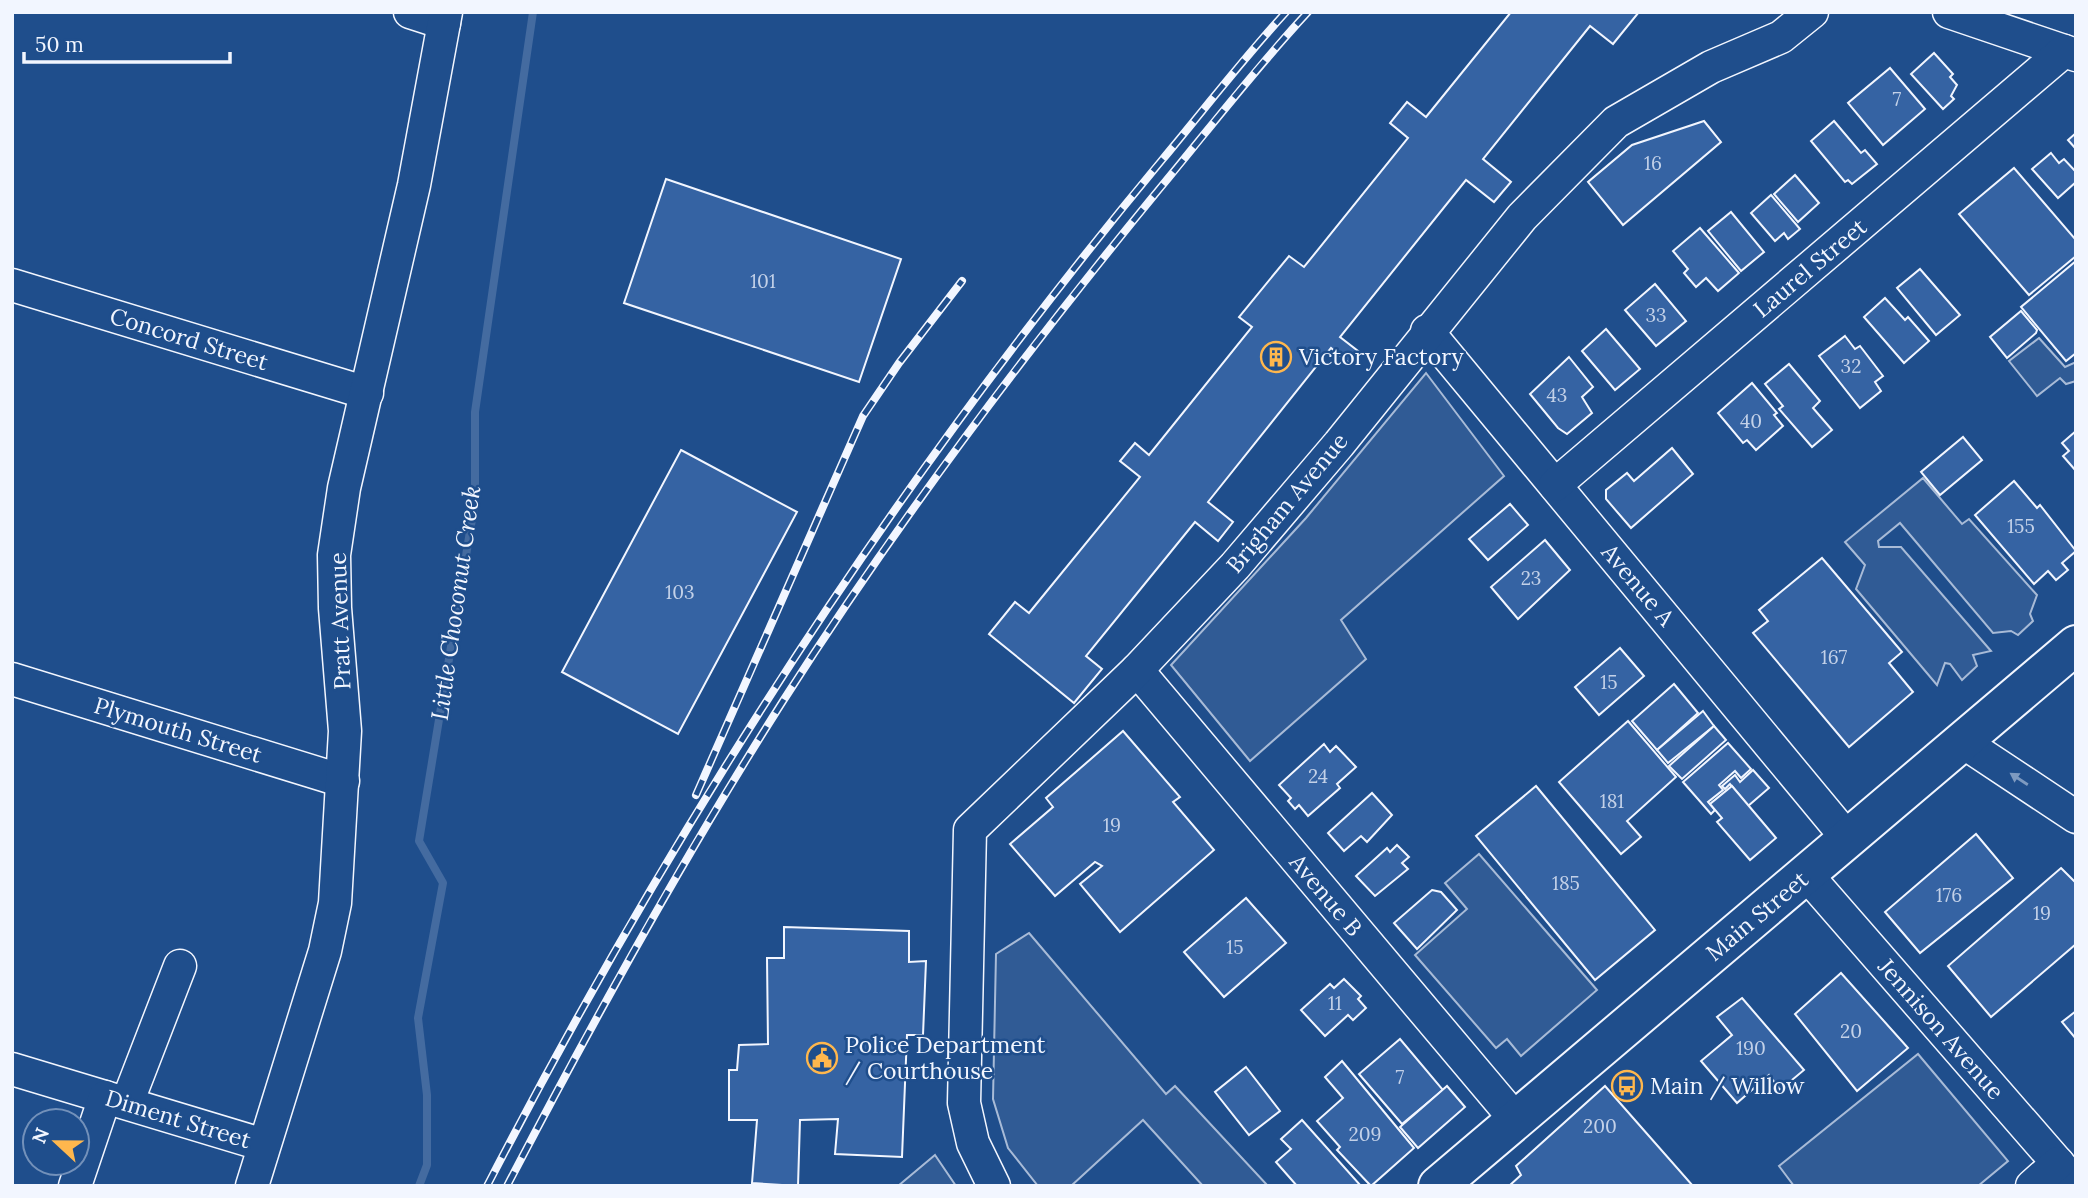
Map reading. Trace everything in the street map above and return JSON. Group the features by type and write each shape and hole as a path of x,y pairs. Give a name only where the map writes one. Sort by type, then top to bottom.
{"main road":[{"name":"Main Street","path":"1438,1186 2076,645"}],"street":[{"path":"411,12 445,18"},
{"name":"Brigham Avenue","path":"994,1186 973,1143 964,1103 970,830 1137,670 1244,556 1339,444 1427,331 1522,216 1616,122 1711,67 1781,37 1812,12"},
{"path":"1950,12 2070,53"},
{"name":"Pratt Avenue","path":"252,1186 325,951 335,903 345,731 335,608 334,555 344,488 414,185 445,18"},
{"name":"Laurel Street","path":"1555,485 2070,53"},
{"name":"Concord Street","path":"12,285 366,393"},
{"name":"Avenue A","path":"1427,331 1848,839"},
{"name":"Avenue B","path":"1137,670 1516,1120"},
{"name":"Plymouth Street","path":"12,678 343,782"},
{"path":"1963,742 2076,817"},
{"name":"Jennison Avenue","path":"1806,874 2067,1174"},
{"path":"75,1186 180,967"},
{"name":"Diment Street","path":"12,1069 264,1145"},
{"path":"2032,1186 2067,1174"}],"shaded area":[{"path":"2039,338 2065,367 2076,362 2076,381 2066,384 2060,378 2037,396 2009,361"},
{"path":"1426,373 1504,476 1341,620 1366,659 1250,761 1171,665 1306,518"},
{"path":"1923,478 1962,524 1969,519 2037,595 2030,614 2033,621 2018,635 2011,631 1993,633 1900,523 1878,541 1879,547 1901,547 1991,651 1973,655 1977,666 1962,680 1950,664 1945,663 1937,685 1856,589 1865,565 1845,542"},
{"path":"1479,854 1597,990 1521,1056 1507,1039 1496,1048 1415,955 1467,909 1445,883"},
{"path":"1029,933 1166,1094 1175,1086 1268,1186 1203,1186 1143,1120 1071,1186 1038,1186 1008,1148 993,1099 996,954"},
{"path":"1918,1054 2008,1161 1978,1186 1794,1186 1779,1166"},
{"path":"935,1155 956,1186 898,1186"}],"building":[{"name":"Victory Factory","path":"1511,12 1639,12 1613,44 1590,26 1483,159 1511,182 1494,202 1466,180 1340,337 1358,351 1349,363 1331,348 1208,502 1233,522 1218,541 1195,522 1086,656 1102,669 1074,703 989,634 1015,602 1029,613 1140,477 1120,461 1135,443 1149,455 1252,327 1239,317 1289,256 1304,267 1408,138 1390,123 1407,102 1426,117"},
{"path":"1934,53 1953,74 1950,77 1957,85 1951,96 1954,99 1943,109 1911,74"},
{"path":"1890,68 1925,109 1883,145 1848,103"},
{"path":"1704,121 1721,142 1623,225 1588,182 1632,145"},
{"path":"1834,121 1861,153 1865,150 1877,164 1852,184 1848,180 1845,182 1811,141"},
{"path":"2076,133 2076,149 2068,140"},
{"path":"2051,153 2059,163 2064,159 2076,172 2076,182 2058,198 2032,169"},
{"path":"2014,168 2076,240 2076,256 2029,295 1959,214"},
{"path":"1795,175 1819,203 1798,222 1774,194"},
{"path":"666,179 901,259 859,382 624,303"},
{"path":"1771,195 1800,229 1788,239 1784,233 1775,241 1751,213"},
{"path":"1731,212 1764,252 1741,271 1708,231"},
{"path":"1700,228 1739,273 1718,291 1706,278 1696,287 1684,273 1688,269 1673,251"},
{"path":"2076,261 2076,353 2066,361 2021,307"},
{"path":"1920,269 1960,315 1936,335 1897,288"},
{"path":"1655,284 1686,321 1656,346 1625,310"},
{"path":"1885,298 1905,320 1908,317 1929,341 1904,363 1864,317"},
{"path":"2021,311 2037,330 2007,358 1990,337"},
{"path":"1606,329 1640,369 1615,390 1582,351"},
{"path":"1845,336 1855,349 1860,346 1883,376 1875,382 1881,391 1860,408 1819,356"},
{"path":"1569,357 1593,387 1582,397 1592,413 1567,434 1558,428 1530,394"},
{"path":"1789,364 1820,401 1813,408 1832,430 1812,447 1779,409 1783,406 1765,384"},
{"path":"1752,383 1777,413 1774,415 1783,426 1756,450 1747,440 1743,443 1718,413"},
{"path":"2076,431 2076,471 2063,456 2069,451 2062,443"},
{"path":"1963,437 1982,460 1940,495 1921,472"},
{"path":"1672,448 1693,474 1631,528 1606,499 1606,490 1627,473 1634,481"},
{"path":"681,450 797,512 678,734 562,672"},
{"path":"2014,481 2037,508 2040,505 2076,551 2062,563 2068,570 2056,580 2048,571 2034,584 1975,515"},
{"path":"1510,504 1528,525 1488,560 1469,539"},
{"path":"1545,540 1570,570 1518,619 1491,587"},
{"path":"1822,558 1902,652 1889,663 1913,692 1849,747 1753,633 1768,621 1759,610"},
{"path":"1620,648 1644,676 1599,715 1575,687"},
{"path":"1674,684 1698,713 1657,750 1632,721"},
{"path":"1703,711 1714,726 1668,763 1657,750"},
{"path":"1628,721 1676,777 1627,821 1641,837 1621,854 1559,782"},
{"path":"1714,726 1726,740 1682,779 1669,766"},
{"path":"1123,731 1180,797 1173,802 1214,850 1120,932 1080,884 1102,866 1095,862 1055,896 1010,844 1053,807 1046,798"},
{"path":"1728,743 1751,769 1741,778 1735,771 1719,785 1723,790 1708,802 1715,810 1711,814 1683,782"},
{"path":"1324,744 1330,752 1336,746 1356,767 1337,784 1340,788 1308,816 1299,805 1295,809 1288,801 1291,798 1279,785"},
{"path":"1753,770 1769,788 1748,806 1730,784 1725,789 1722,786 1735,775 1740,782"},
{"path":"1536,786 1655,930 1595,980 1476,836"},
{"path":"1732,786 1776,838 1750,860 1717,822 1722,818 1710,804"},
{"path":"1372,793 1392,815 1367,842 1361,836 1344,851 1328,833"},
{"path":"1976,834 2013,878 1920,953 1885,912"},
{"path":"1397,845 1409,857 1402,863 1408,869 1375,896 1356,876 1387,848 1390,852"},
{"path":"2061,868 2076,883 2076,944 1991,1017 1948,966"},
{"path":"1432,890 1441,892 1457,910 1417,949 1394,923"},
{"path":"1246,898 1286,943 1224,997 1184,952"},
{"name":"Police Department / Courthouse","path":"784,927 909,931 909,962 926,961 923,1035 907,1035 902,1157 835,1154 838,1119 800,1120 798,1186 752,1183 757,1120 729,1120 729,1070 737,1070 739,1045 768,1044 767,958 784,958"},
{"path":"1841,973 1908,1048 1857,1091 1795,1014"},
{"path":"1344,979 1361,996 1358,999 1366,1008 1353,1020 1348,1015 1325,1036 1301,1010 1330,984 1334,988"},
{"path":"1742,998 1804,1070 1780,1090 1769,1075 1737,1103 1701,1061 1732,1035 1717,1017"},
{"path":"2076,1011 2076,1039 2062,1022"},
{"path":"1400,1039 1443,1090 1402,1124 1359,1074"},
{"path":"1342,1061 1414,1148 1371,1186 1337,1150 1340,1147 1317,1121 1343,1098 1325,1077"},
{"path":"1246,1067 1280,1111 1249,1135 1215,1092"},
{"path":"1447,1086 1465,1107 1418,1148 1400,1127"},
{"path":"1605,1086 1693,1186 1509,1186 1521,1175 1516,1166"},
{"path":"1302,1120 1361,1186 1297,1186 1276,1162 1291,1149 1281,1139"}],"waterway":[{"name":"Little Choconut Creek","path":"419,1186 427,1165 427,1095 418,1018 443,883 419,841 475,501 475,412 533,12"}],"railway":[{"path":"487,1186 559,1050 714,784 883,527 972,402 1065,280 1286,12"},
{"path":"507,1186 674,880 783,701 870,570 1009,378 1106,254 1268,56 1308,12"},
{"path":"696,795 863,416 899,363 962,281"}],"place":[{"name":"Victory Factory","path":"1276,357"},
{"name":"Police Department / Courthouse","path":"822,1058"},
{"name":"Main / Willow","path":"1627,1086"}]}
